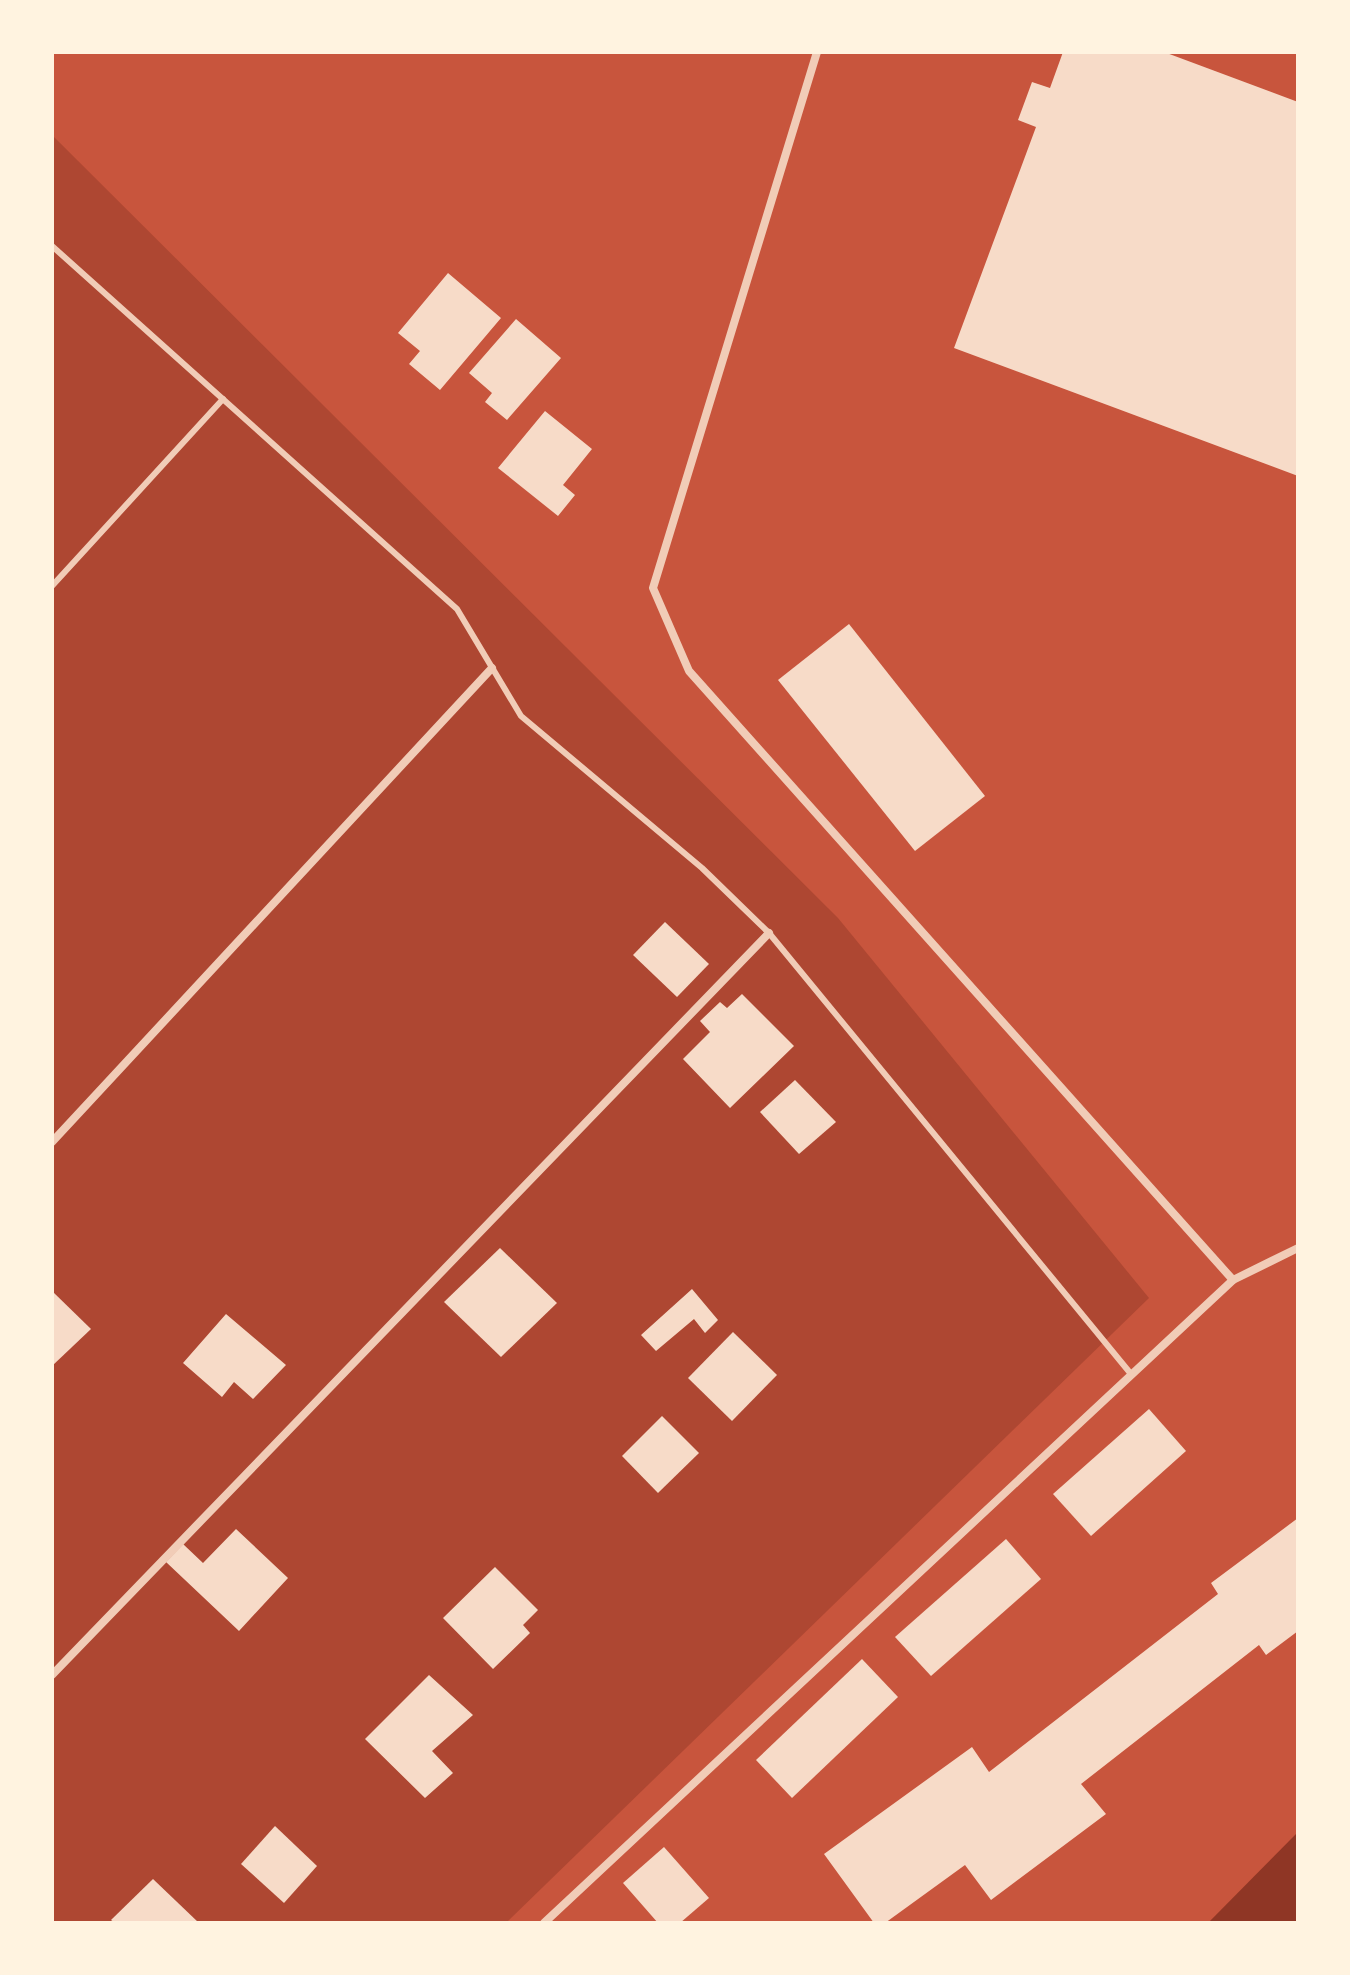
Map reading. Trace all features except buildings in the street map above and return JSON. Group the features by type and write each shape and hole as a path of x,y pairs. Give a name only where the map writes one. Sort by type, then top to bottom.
{"street":[{"path":"817,52 653,588 689,671 1233,1280"},
{"path":"52,1142 492,668"},
{"path":"52,1675 769,933"},
{"path":"544,1923 1233,1280 1298,1248"}],"lane":[{"path":"52,246 457,609 521,716 702,868 769,933 1131,1374"},
{"path":"52,586 223,399"}],"shaded area":[{"path":"52,135 838,918 1149,1298 506,1923 52,1923"},
{"path":"1298,1832 1298,1923 1208,1923"}]}
